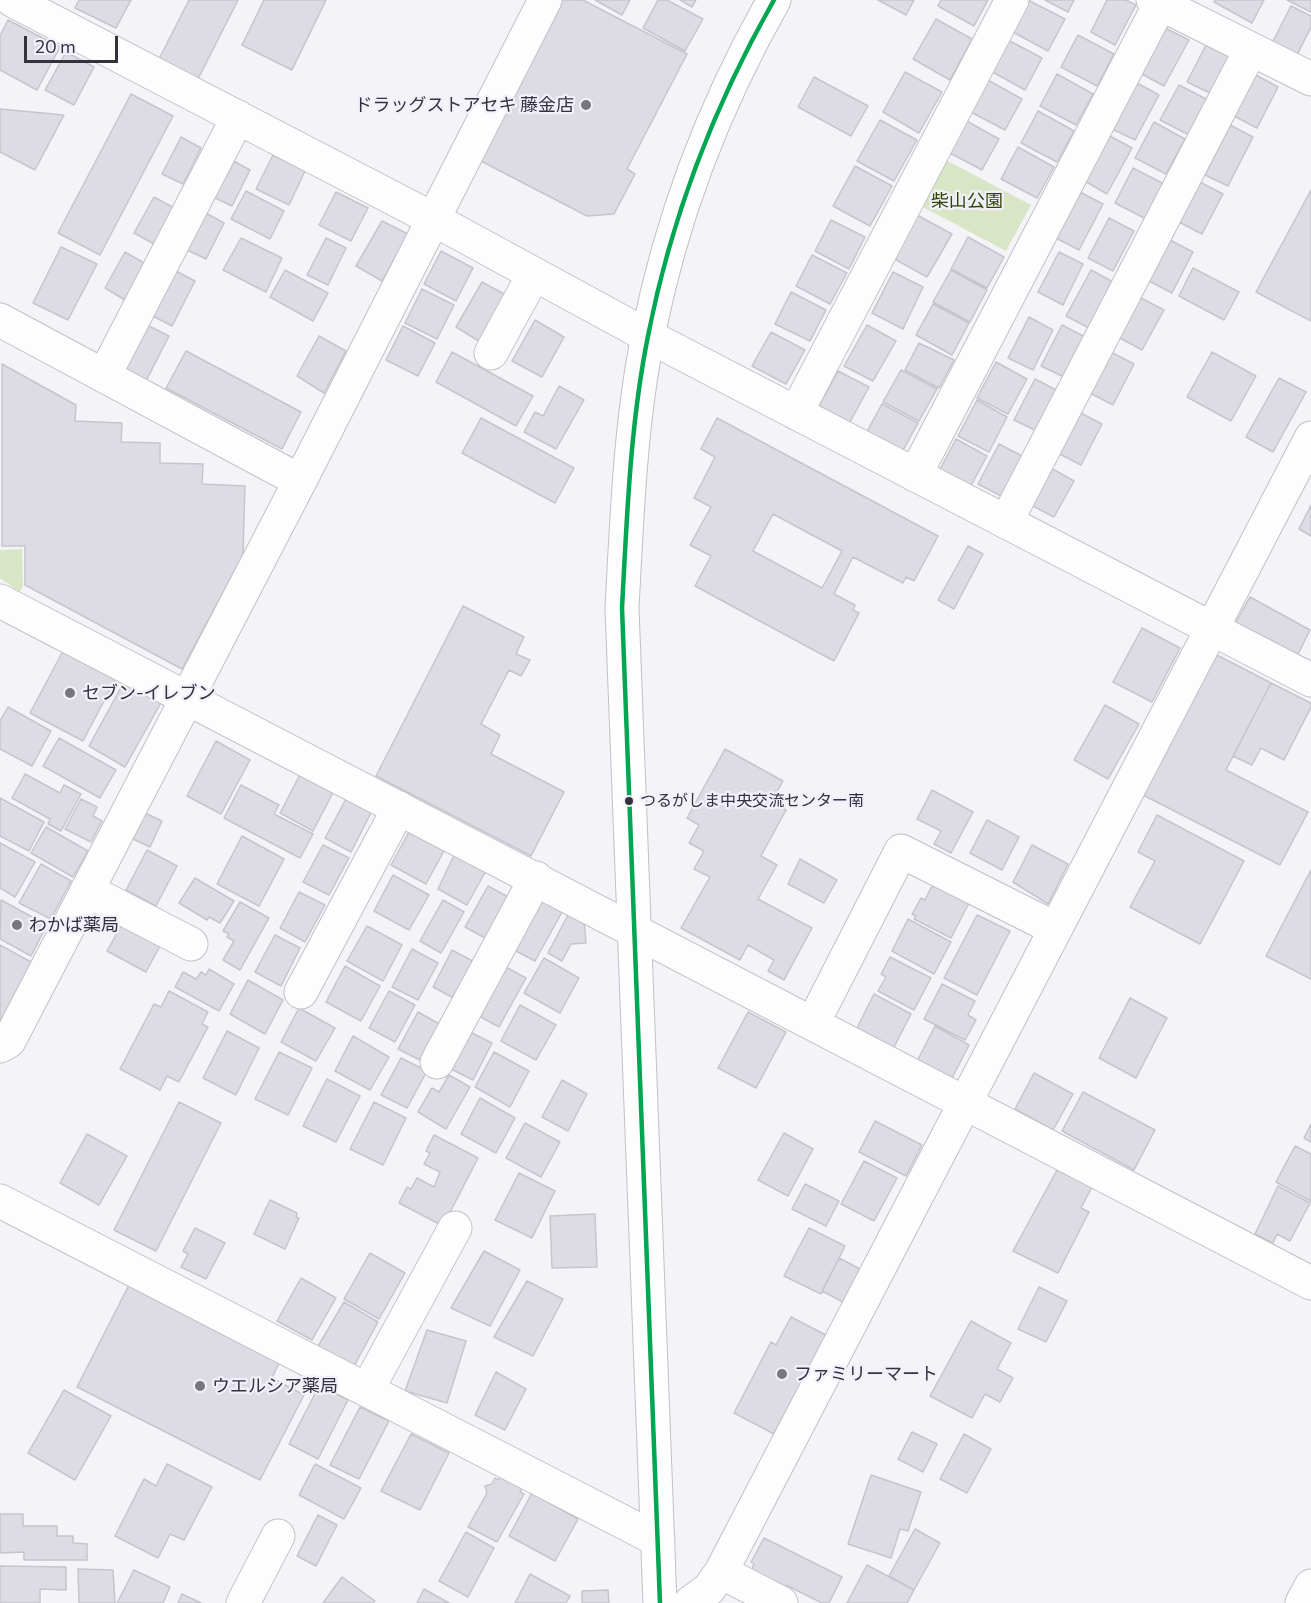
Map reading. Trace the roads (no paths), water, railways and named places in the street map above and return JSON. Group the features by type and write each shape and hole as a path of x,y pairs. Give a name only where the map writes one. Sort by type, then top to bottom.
{"street":[{"path":"12,0 433,219 648,336 1311,680"},
{"path":"0,1046 9,1041 300,481 545,0"},
{"path":"660,1603 632,928 622,608 629,481 648,336 672,241 696,166 729,87 774,0"},
{"path":"796,413 1012,0"},
{"path":"915,475 1172,5 1311,79"},
{"path":"1006,522 1251,49"},
{"path":"104,376 238,117"},
{"path":"491,353 534,274"},
{"path":"0,320 300,481"},
{"path":"690,1603 709,1589 721,1572 1054,928 1311,438"},
{"path":"0,601 1311,1283"},
{"path":"301,992 399,808"},
{"path":"813,1023 901,851 1054,928"},
{"path":"437,1062 536,878"},
{"path":"87,890 191,944"},
{"path":"0,1201 658,1540"},
{"path":"367,1390 455,1228"},
{"path":"243,1603 278,1536"},
{"path":"721,1572 781,1603"},
{"path":"1302,1603 1311,1586"}],"place":[{"name":"ドラッグストアセキ 藤金店","path":"586,105"},
{"name":"セブン-イレブン","path":"70,693"},
{"name":"つるがしま中央交流センター南","path":"629,801"},
{"name":"わかば薬局","path":"17,925"},
{"name":"ファミリーマート","path":"782,1374"},
{"name":"ウエルシア薬局","path":"200,1386"}],"park label":[{"name":"柴山公園","path":"967,201"}]}
